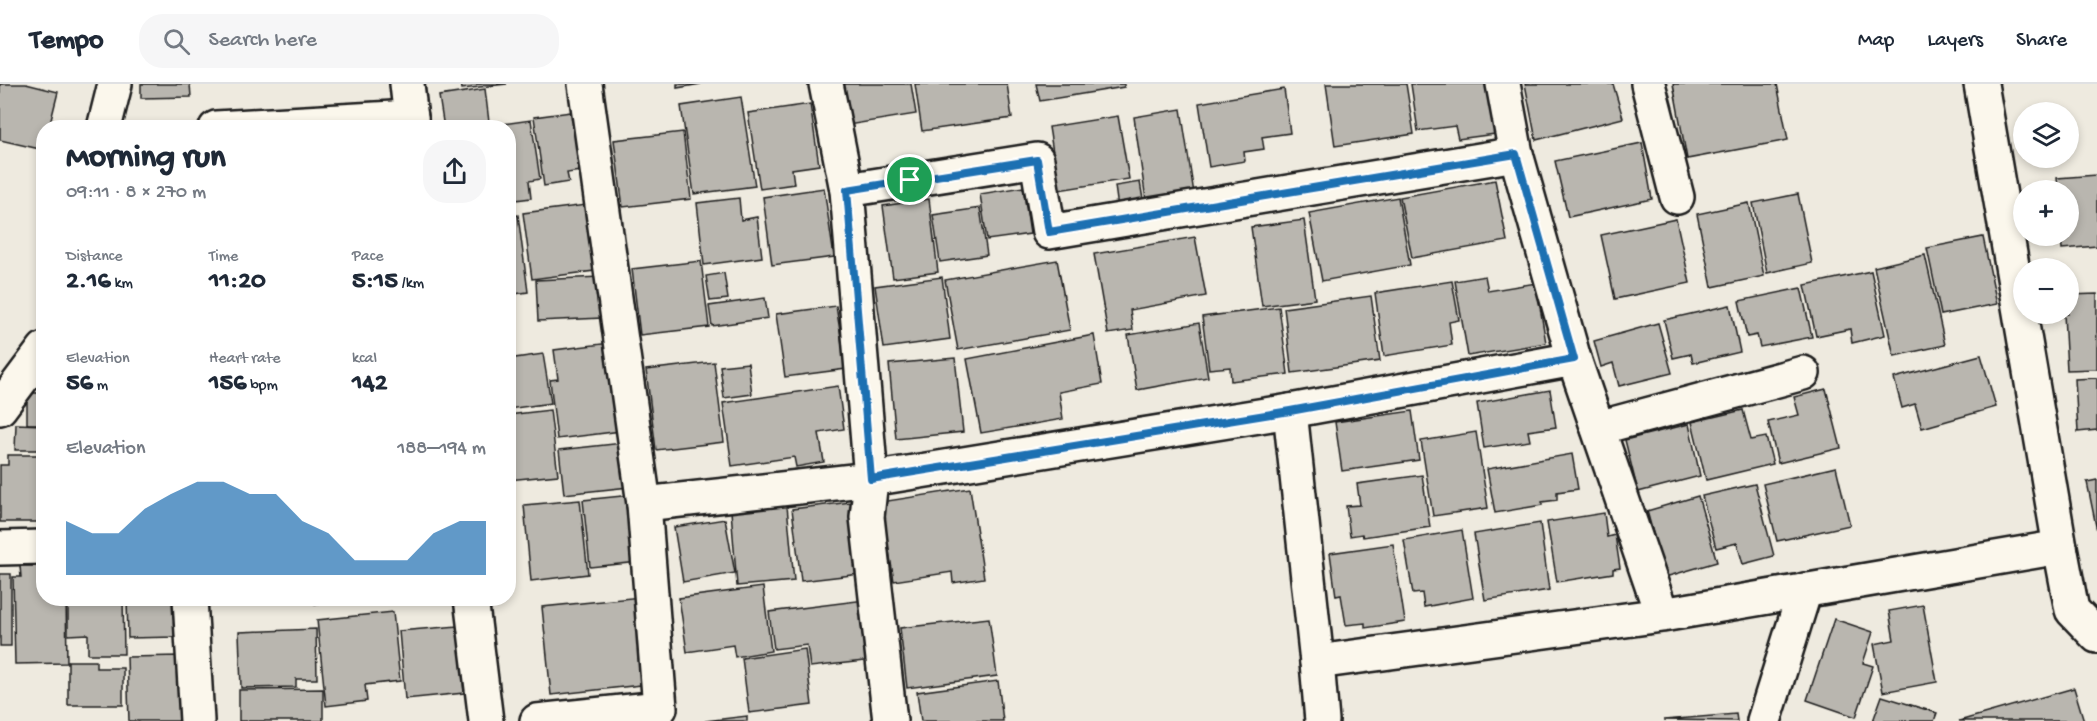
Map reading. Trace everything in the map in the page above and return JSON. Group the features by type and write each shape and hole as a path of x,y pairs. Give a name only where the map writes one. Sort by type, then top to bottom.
{"street":[{"path":"106,120 115,84"},
{"path":"407,84 412,120"},
{"path":"537,721 660,708 644,504 585,84"},
{"path":"826,84 847,190 871,479 867,517 890,721"},
{"path":"1503,84 1516,154 1574,359 1662,615"},
{"path":"1648,84 1677,197"},
{"path":"1981,84 2060,548 2073,610 2097,636"},
{"path":"847,190 1037,160 1049,232 1516,154"},
{"path":"2,401 36,359"},
{"path":"644,504 871,479 1290,411 1574,359"},
{"path":"1598,428 1803,373"},
{"path":"1290,411 1322,721"},
{"path":"0,548 36,547"},
{"path":"1317,662 1662,615 2060,548"},
{"path":"1764,721 1805,590"},
{"path":"190,606 197,721"},
{"path":"472,606 486,721"}],"building":[{"path":"0,84 26,84 58,92 51,120 36,120 36,148 0,140"},
{"path":"141,84 190,84 191,97 141,98"},
{"path":"461,84 507,84 462,89"},
{"path":"677,84 701,84 677,88"},
{"path":"841,84 911,84 916,114 848,125"},
{"path":"915,84 1007,84 1012,118 922,131"},
{"path":"1036,84 1124,84 1124,87 1040,101"},
{"path":"1326,84 1406,84 1414,134 1335,146"},
{"path":"1411,84 1487,84 1495,134 1458,139 1455,126 1418,131"},
{"path":"1525,84 1613,84 1623,118 1536,140"},
{"path":"1673,84 1777,84 1788,140 1687,159"},
{"path":"485,89 489,120 443,120 439,96"},
{"path":"1284,89 1290,133 1262,137 1264,149 1244,152 1245,161 1209,167 1199,103"},
{"path":"741,97 755,186 694,194 681,106"},
{"path":"810,104 819,165 792,169 794,184 760,189 748,113"},
{"path":"1181,109 1195,200 1147,207 1134,117"},
{"path":"578,111 586,170 567,173 569,182 544,186 534,117"},
{"path":"1118,116 1129,179 1059,190 1049,127"},
{"path":"531,120 540,179 529,181 531,198 516,200 516,122"},
{"path":"683,132 691,199 623,207 614,140"},
{"path":"1642,143 1652,199 1568,217 1555,161"},
{"path":"2097,175 2097,246 2062,249 2062,246 2079,246 2079,180 2057,180 2057,178"},
{"path":"1495,180 1507,241 1412,258 1400,197"},
{"path":"1140,182 1145,211 1119,215 1115,186"},
{"path":"1023,187 1030,234 987,240 980,194"},
{"path":"824,188 834,257 772,265 763,197"},
{"path":"1798,194 1812,263 1767,273 1753,203"},
{"path":"1398,197 1410,265 1322,281 1309,213"},
{"path":"739,198 741,220 757,217 762,257 704,265 697,203"},
{"path":"929,199 938,272 893,278 883,206"},
{"path":"1749,203 1764,276 1712,287 1697,214"},
{"path":"586,205 594,271 532,279 523,213"},
{"path":"980,208 987,255 940,262 933,215"},
{"path":"516,215 518,215 528,292 516,294"},
{"path":"1676,219 1690,283 1615,299 1601,235"},
{"path":"1304,220 1315,299 1262,306 1251,227"},
{"path":"1195,237 1206,296 1130,310 1133,330 1108,334 1094,254"},
{"path":"1983,237 1997,304 1941,315 1927,248"},
{"path":"1925,255 1945,345 1894,356 1874,267"},
{"path":"1057,260 1070,330 958,350 945,280"},
{"path":"701,261 709,327 640,335 632,269"},
{"path":"1871,271 1885,335 1852,343 1850,329 1816,336 1805,285"},
{"path":"724,273 728,299 710,301 706,276"},
{"path":"1485,276 1488,291 1536,283 1546,343 1468,356 1455,281"},
{"path":"600,277 602,318 538,321 536,280"},
{"path":"942,277 950,339 884,348 875,286"},
{"path":"1452,281 1459,320 1449,322 1452,345 1384,356 1375,293"},
{"path":"1801,288 1812,337 1760,347 1757,335 1747,337 1739,301"},
{"path":"2097,294 2097,369 2067,370 2065,324 2079,324 2079,295"},
{"path":"1371,296 1380,361 1292,373 1284,308"},
{"path":"765,298 768,318 712,326 709,306"},
{"path":"1730,305 1740,352 1693,363 1691,354 1673,358 1664,320"},
{"path":"836,306 846,369 785,377 776,314"},
{"path":"1279,307 1288,374 1231,381 1230,367 1209,369 1202,317"},
{"path":"1199,323 1208,377 1137,390 1128,335"},
{"path":"1658,323 1672,373 1619,386 1613,363 1601,367 1594,341"},
{"path":"1094,335 1102,384 1059,392 1063,419 981,433 967,359"},
{"path":"610,343 621,431 557,439 550,380 558,379 554,350"},
{"path":"543,354 551,403 516,408 516,358"},
{"path":"1981,355 1996,407 1922,428 1915,404 1902,408 1894,378"},
{"path":"955,358 963,432 896,439 889,364"},
{"path":"714,362 724,442 656,450 646,370"},
{"path":"748,363 752,394 724,398 720,366"},
{"path":"2097,378 2097,430 2078,432 2075,379"},
{"path":"838,386 844,429 819,433 824,462 796,467 794,457 732,466 723,403"},
{"path":"1826,389 1841,448 1778,463 1768,422 1799,415 1794,397"},
{"path":"1550,390 1556,427 1528,431 1530,441 1484,448 1477,403"},
{"path":"27,393 36,393 36,424 27,424"},
{"path":"550,410 558,475 516,479 516,414"},
{"path":"1743,410 1751,440 1766,437 1773,464 1706,480 1692,422"},
{"path":"1412,411 1419,460 1342,471 1335,422"},
{"path":"16,424 36,425 36,450 15,450"},
{"path":"1689,424 1700,476 1638,492 1625,440"},
{"path":"1476,432 1488,508 1433,516 1421,441"},
{"path":"623,443 629,487 564,494 559,450"},
{"path":"1572,454 1578,489 1557,492 1557,500 1542,502 1542,505 1495,513 1487,469"},
{"path":"8,455 36,455 36,522 0,522 0,465 8,465"},
{"path":"1836,467 1850,525 1777,541 1763,484"},
{"path":"1422,475 1430,527 1363,537 1362,534 1350,536 1346,506 1360,505 1357,484"},
{"path":"2097,480 2097,531 2087,482"},
{"path":"1755,484 1774,556 1743,564 1737,543 1716,548 1702,496"},
{"path":"970,488 984,578 953,583 952,572 894,581 881,502"},
{"path":"632,495 639,562 590,567 583,500"},
{"path":"1698,496 1717,562 1665,577 1647,511"},
{"path":"580,500 588,574 531,581 524,505"},
{"path":"851,502 860,574 801,581 792,509"},
{"path":"787,506 794,581 737,586 731,511"},
{"path":"1604,513 1607,537 1615,535 1620,568 1613,569 1613,573 1557,582 1547,522"},
{"path":"725,519 735,573 683,582 674,527"},
{"path":"1540,523 1549,590 1485,600 1474,534"},
{"path":"1462,530 1473,598 1424,607 1422,593 1413,594 1404,540"},
{"path":"1393,544 1405,622 1365,628 1365,623 1346,625 1341,595 1336,596 1330,553"},
{"path":"20,566 36,566 36,606 66,606 67,663 15,664 13,577 21,577"},
{"path":"0,574 11,574 11,646 0,646"},
{"path":"763,587 771,651 735,657 733,645 687,652 679,598"},
{"path":"641,597 650,684 551,695 542,607"},
{"path":"865,600 873,660 810,667 807,645 774,649 769,612"},
{"path":"1923,605 1937,682 1883,692 1874,644 1894,640 1889,611"},
{"path":"68,606 123,606 124,654 88,654 88,634 68,635"},
{"path":"127,606 177,606 177,637 128,638"},
{"path":"393,612 400,681 365,685 367,701 326,706 317,620"},
{"path":"989,618 997,676 907,688 900,628"},
{"path":"1834,619 1873,632 1863,663 1873,666 1856,717 1807,700"},
{"path":"458,626 464,693 405,699 399,631"},
{"path":"316,629 317,679 296,679 296,687 241,688 239,632"},
{"path":"805,649 812,705 749,713 742,658"},
{"path":"181,656 182,721 129,721 127,657"},
{"path":"68,661 96,661 96,668 123,668 123,705 68,705"},
{"path":"998,681 1003,721 921,721 917,692"},
{"path":"2074,688 2084,721 1959,721"},
{"path":"323,689 323,721 239,721 239,690"},
{"path":"1882,696 1937,713 1934,721 1873,721"},
{"path":"1736,714 1737,721 1664,720"},
{"path":"747,716 747,721 705,721"}],"route":[{"path":"1516,154 1574,359 1290,411 871,479 847,190 910,180 1037,160 1049,232 1516,154"}]}
